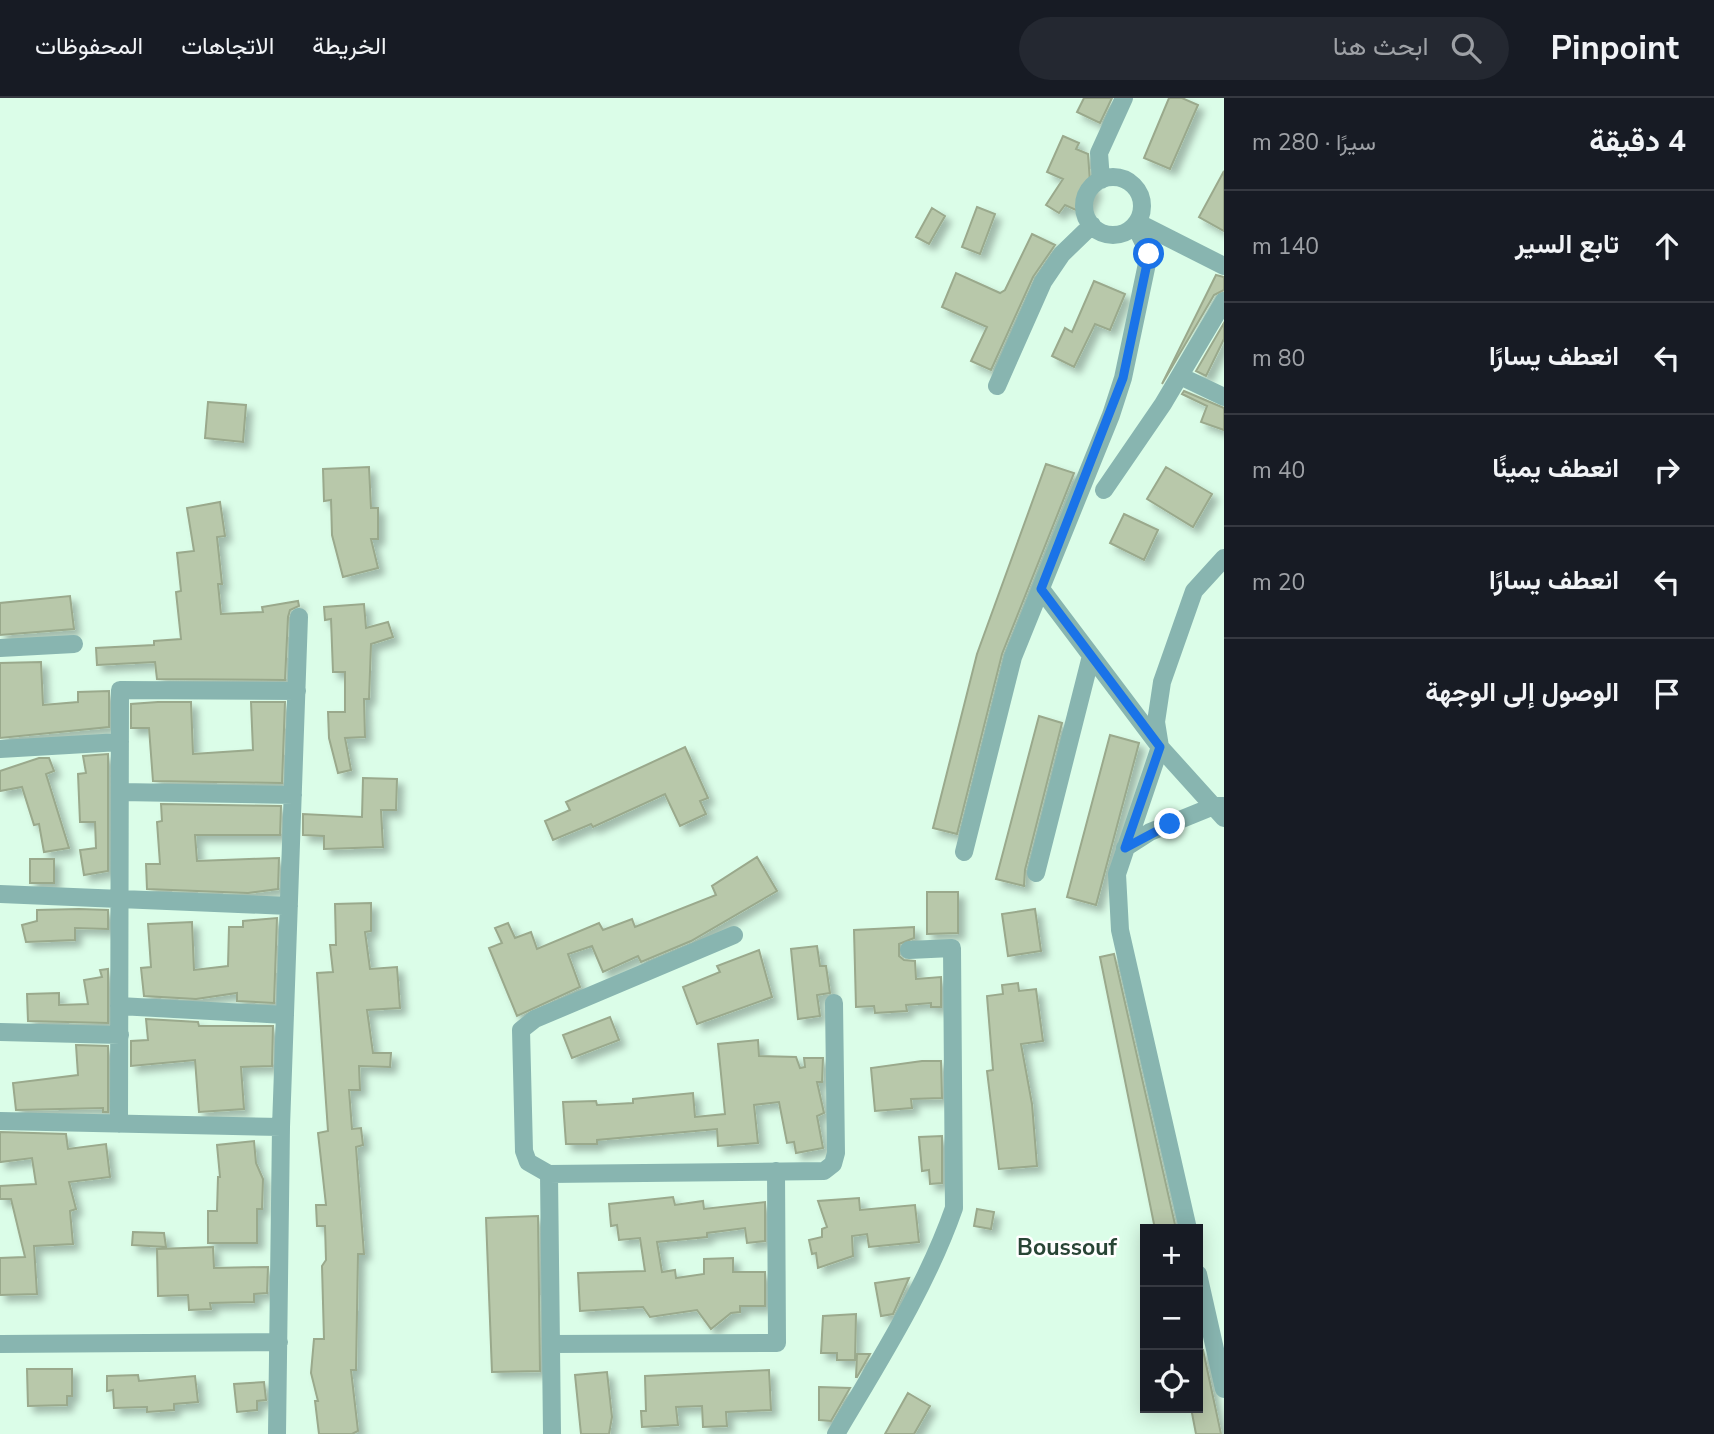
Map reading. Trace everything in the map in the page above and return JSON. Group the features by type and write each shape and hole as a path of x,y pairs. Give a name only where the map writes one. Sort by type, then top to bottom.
{"street":[{"path":"1101,180 1099,153 1124,98"},
{"path":"1124,179 1138,191 1142,208 1136,224 1128,231 1109,235 1092,225 1086,217 1085,197 1090,188 1101,180 1124,179"},
{"path":"1136,224 1224,265"},
{"path":"964,852 1013,657 1123,378 1149,254 1136,224"},
{"path":"997,386 1043,282 1062,254 1092,225"},
{"path":"1104,490 1180,376 1224,300"},
{"path":"1180,376 1224,397"},
{"path":"1187,1224 1119,930 1116,874 1160,747 1156,722 1167,669 1194,591 1224,558"},
{"path":"1041,589 1160,747 1221,810 1150,832 1125,848"},
{"path":"277,1434 281,1127 299,617"},
{"path":"0,648 74,644"},
{"path":"1036,873 1091,656"},
{"path":"119,1124 120,690 297,691"},
{"path":"0,749 120,742"},
{"path":"120,792 293,795"},
{"path":"0,894 289,906"},
{"path":"734,935 535,1019 521,1030 524,1151 528,1162 549,1174 824,1171 834,1164 834,1003"},
{"path":"836,1434 898,1328 944,1238 954,1208 952,948 909,950"},
{"path":"120,1006 285,1015"},
{"path":"0,1032 120,1035"},
{"path":"0,1121 281,1127"},
{"path":"552,1344 777,1343 776,1171"},
{"path":"549,1174 552,1434"},
{"path":"1201,1287 1224,1389"},
{"path":"0,1344 279,1342"}],"building":[{"path":"1084,98 1112,98 1100,123 1077,112"},
{"path":"1169,98 1182,98 1198,105 1170,169 1144,158"},
{"path":"1063,136 1079,143 1076,149 1088,154 1090,182 1095,190 1085,214 1065,205 1059,213 1046,205 1063,179 1047,172"},
{"path":"1224,171 1224,231 1199,217"},
{"path":"977,207 995,214 980,254 962,247"},
{"path":"932,208 945,216 929,244 916,237"},
{"path":"1032,234 1055,245 1033,277 991,370 971,361 987,327 942,307 956,273 1000,293 1005,290"},
{"path":"1216,275 1224,277 1224,290 1214,295 1162,384"},
{"path":"1094,281 1125,294 1110,330 1095,324 1074,367 1052,356 1065,328 1072,332"},
{"path":"1224,323 1224,339 1206,376 1196,371"},
{"path":"1184,391 1224,408 1224,430 1201,422 1207,406 1182,394"},
{"path":"208,402 246,405 243,442 205,438"},
{"path":"1046,464 1074,473 1002,654 957,834 933,828 977,654"},
{"path":"369,467 371,508 378,508 378,539 371,539 378,568 343,577 332,535 331,500 324,501 323,469"},
{"path":"1166,467 1212,494 1193,527 1147,499"},
{"path":"220,502 225,536 217,537 222,584 218,584 221,614 263,612 262,607 298,601 299,606 290,610 288,617 285,680 157,679 155,662 97,665 96,648 154,645 154,641 181,639 176,592 181,591 177,553 194,551 187,508"},
{"path":"1124,514 1158,530 1144,560 1110,543"},
{"path":"70,596 74,629 0,635 0,603"},
{"path":"364,604 366,628 388,622 393,637 371,644 369,699 364,699 365,737 345,738 351,770 338,773 329,738 328,712 345,712 345,672 333,672 331,619 325,620 324,607"},
{"path":"41,662 43,705 78,702 78,692 109,691 109,727 0,738 0,663"},
{"path":"191,702 193,754 253,750 251,702 285,702 282,783 153,781 149,728 131,728 131,704"},
{"path":"1039,716 1062,723 1025,870 1024,886 996,879"},
{"path":"1110,735 1139,743 1096,905 1067,897"},
{"path":"685,747 708,798 700,801 706,814 680,826 665,794 593,827 591,824 553,840 545,821 570,810 566,802"},
{"path":"108,754 108,871 84,875 80,850 96,848 95,822 80,822 78,774 86,773 83,756"},
{"path":"39,758 49,758 54,771 46,774 69,848 44,852 39,824 34,825 22,787 0,791 0,771"},
{"path":"363,778 397,779 396,810 381,810 383,847 324,849 324,836 303,835 303,814 362,817"},
{"path":"161,804 281,806 280,835 195,835 197,861 279,858 278,889 248,893 147,889 146,864 160,864 157,822 162,821"},
{"path":"757,857 777,891 691,941 641,962 638,956 603,972 592,946 568,954 580,987 517,1016 489,948 502,943 495,928 508,923 515,938 531,932 537,949 599,923 603,930 632,919 635,927 716,895 712,886"},
{"path":"30,859 54,859 54,883 30,883"},
{"path":"927,892 958,892 958,933 927,934"},
{"path":"371,903 371,931 365,932 370,969 397,967 400,1008 367,1010 373,1053 391,1053 390,1067 359,1066 360,1090 349,1090 352,1129 361,1128 363,1145 356,1147 364,1254 358,1254 356,1370 351,1370 358,1431 352,1434 319,1434 315,1401 318,1401 311,1373 314,1339 324,1339 322,1266 326,1260 325,1226 317,1226 316,1205 326,1205 318,1133 328,1131 317,973 333,972 330,945 336,945 335,904"},
{"path":"1035,909 1041,951 1008,956 1002,914"},
{"path":"37,910 108,910 108,929 75,928 75,940 26,942 22,925 37,921"},
{"path":"277,918 274,1003 237,1001 237,993 196,999 144,996 141,968 151,967 148,924 192,922 194,970 228,966 229,927 243,927 243,921"},
{"path":"914,927 914,938 899,944 899,956 904,960 915,961 916,979 941,977 941,1007 931,1007 931,1003 906,1005 907,1011 875,1013 874,1006 856,1007 854,930"},
{"path":"817,946 820,966 826,966 830,993 817,995 820,1016 798,1019 791,949"},
{"path":"759,950 772,997 697,1024 683,987 720,972 717,966"},
{"path":"1114,954 1175,1224 1154,1224 1100,957"},
{"path":"108,969 108,1023 28,1021 27,994 59,993 59,1005 88,1004 84,980 102,977 100,970"},
{"path":"1018,983 1019,991 1036,989 1043,1041 1021,1044 1032,1104 1037,1166 999,1169 987,1071 993,1070 987,996 1003,994 1002,985"},
{"path":"610,1017 619,1040 572,1058 563,1035"},
{"path":"146,1019 198,1022 199,1026 273,1026 272,1066 241,1067 244,1109 199,1112 195,1060 131,1066 131,1041 148,1040"},
{"path":"758,1040 759,1056 796,1057 800,1068 805,1067 804,1058 823,1058 822,1082 817,1082 824,1113 817,1116 823,1148 796,1153 794,1142 787,1143 779,1102 754,1105 758,1143 718,1146 717,1129 597,1140 597,1144 566,1144 563,1102 596,1101 597,1105 633,1103 633,1099 693,1093 695,1117 725,1114 718,1044"},
{"path":"76,1045 108,1046 108,1112 103,1112 103,1108 16,1110 13,1083 78,1075"},
{"path":"941,1061 942,1098 911,1099 912,1108 875,1111 871,1068"},
{"path":"0,1132 66,1134 68,1149 106,1144 110,1177 69,1182 76,1209 70,1211 73,1244 34,1246 37,1294 0,1295 0,1258 25,1257 11,1199 0,1199 0,1186 36,1184 32,1158 0,1162"},
{"path":"942,1136 942,1183 930,1184 929,1170 922,1171 919,1137"},
{"path":"254,1141 256,1163 263,1179 262,1209 257,1209 257,1243 208,1243 208,1211 217,1211 220,1177 217,1145"},
{"path":"673,1197 675,1205 703,1201 704,1209 765,1202 765,1241 747,1243 745,1228 707,1233 707,1237 657,1242 662,1272 675,1270 676,1278 704,1274 704,1259 733,1258 733,1272 765,1272 765,1306 740,1306 740,1312 731,1313 711,1329 697,1310 650,1317 643,1307 580,1311 578,1273 645,1271 640,1238 619,1240 617,1225 611,1226 609,1204"},
{"path":"859,1198 860,1210 915,1205 919,1242 869,1247 867,1234 852,1236 853,1256 818,1268 816,1253 812,1254 809,1240 822,1237 822,1229 827,1227 818,1201"},
{"path":"977,1209 994,1212 991,1229 974,1226"},
{"path":"538,1216 540,1371 492,1372 486,1218"},
{"path":"133,1232 164,1233 166,1247 132,1245"},
{"path":"213,1247 214,1268 268,1267 267,1293 254,1294 254,1302 210,1303 211,1309 189,1310 188,1295 158,1296 157,1249"},
{"path":"909,1278 893,1314 881,1316 875,1283"},
{"path":"856,1314 855,1360 837,1360 837,1353 821,1353 823,1316"},
{"path":"1203,1350 1221,1434 1196,1434 1192,1413 1203,1413"},
{"path":"857,1354 870,1354 856,1377"},
{"path":"27,1369 72,1369 72,1396 67,1396 67,1405 28,1406"},
{"path":"769,1370 771,1410 726,1412 727,1426 703,1427 702,1406 676,1407 678,1425 642,1427 641,1411 646,1411 645,1376"},
{"path":"607,1372 612,1417 609,1434 581,1434 575,1375"},
{"path":"138,1375 139,1381 195,1376 198,1402 174,1404 174,1410 147,1412 147,1407 114,1408 113,1390 107,1391 107,1376"},
{"path":"264,1382 266,1400 257,1401 257,1410 237,1412 234,1384"},
{"path":"819,1387 850,1388 831,1421 819,1420"},
{"path":"908,1393 930,1406 914,1434 885,1434"}],"district":[{"name":"Boussouf","path":"1067,1247"}],"route":[{"path":"1149,254 1123,378 1111,415 1041,589 1160,747 1125,848 1150,832 1170,824"}]}
